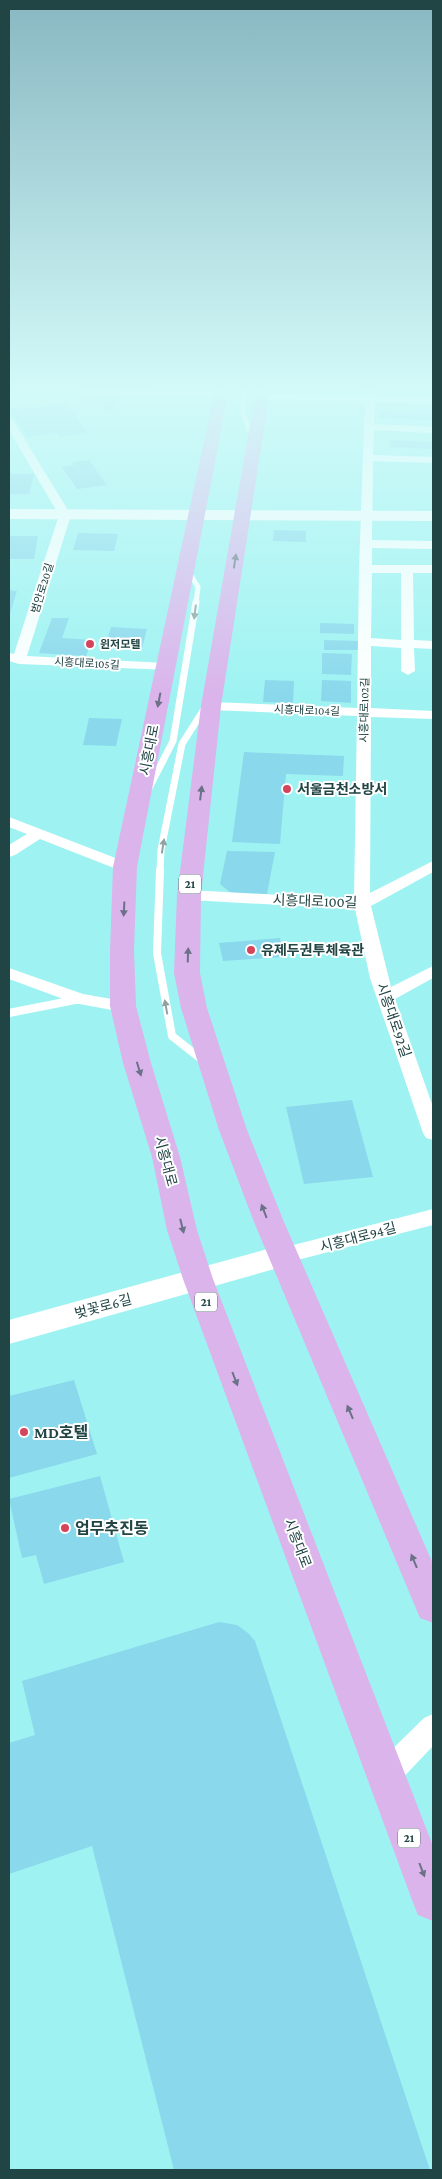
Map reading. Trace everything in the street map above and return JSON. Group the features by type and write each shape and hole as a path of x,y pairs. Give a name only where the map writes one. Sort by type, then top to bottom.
{"main road":[{"name":"시흥대로","path":"201,492 125,866 122,951 123,1006 137,1063 166,1156 182,1230 198,1280 433,1900"},
{"name":"21","path":"246,492 212,701 189,896 187,974 194,1008 233,1130 282,1256 433,1606"},
{"path":"9,514 433,516"},
{"name":"벚꽃로6길","path":"9,1332 282,1256"}],"street":[{"path":"50,492 64,515"},
{"name":"시흥대로102길","path":"362,904 367,492"},
{"name":"범안로20길","path":"14,658 28,632 64,515"},
{"path":"366,544 433,545"},
{"path":"366,569 433,569"},
{"path":"407,569 408,671"},
{"path":"10,641 28,632"},
{"path":"365,642 433,645"},
{"name":"시흥대로105길","path":"14,658 166,667"},
{"name":"시흥대로104길","path":"212,701 433,715"},
{"path":"9,822 125,866"},
{"path":"9,852 38,834"},
{"name":"시흥대로100길","path":"189,896 362,904 433,866"},
{"name":"시흥대로92길","path":"362,904 385,997 426,1092 433,1133"},
{"path":"385,997 433,971"},
{"path":"9,973 80,999 123,1006"},
{"name":"시흥대로94길","path":"282,1256 433,1217"},
{"path":"385,1776 433,1727"}],"lane":[{"path":"137,809 173,741 198,587 186,567"},
{"path":"212,701 182,744 162,850 157,952 172,1036 215,1070"},
{"path":"9,1013 80,999"}],"building":[{"path":"9,492 30,492 29,494 9,494"},
{"path":"274,530 306,531 306,542 273,541"},
{"path":"78,533 118,534 114,551 73,550"},
{"path":"9,536 38,536 34,559 9,559"},
{"path":"9,590 17,591 9,617"},
{"path":"52,618 69,618 62,638 92,640 86,656 39,653"},
{"path":"320,623 354,624 354,634 320,633"},
{"path":"111,627 147,629 142,648 105,646"},
{"path":"324,640 359,641 359,650 324,650"},
{"path":"322,653 352,654 351,675 322,674"},
{"path":"265,680 294,681 293,703 263,702"},
{"path":"322,680 351,681 351,703 321,701"},
{"path":"89,718 122,719 116,746 83,745"},
{"path":"244,752 344,756 343,776 286,774 280,844 232,842"},
{"path":"227,851 275,852 267,894 231,893 220,884"},
{"name":"유제두권투체육관","path":"280,938 283,957 223,961 219,943"},
{"path":"352,1100 373,1177 304,1184 286,1107"},
{"path":"74,1380 97,1454 9,1478 9,1396"},
{"name":"업무추진동","path":"100,1476 124,1562 44,1584 36,1555 22,1558 9,1499"},
{"path":"219,1622 237,1625 255,1641 430,2170 174,2170 92,1846 9,1874 9,1743 35,1735 22,1681"}],"place":[{"name":"윈저모텔","path":"90,644"},
{"name":"서울금천소방서","path":"287,789"},
{"name":"유제두권투체육관","path":"251,950"},
{"name":"MD호텔","path":"24,1432"},
{"name":"업무추진동","path":"65,1528"}]}
